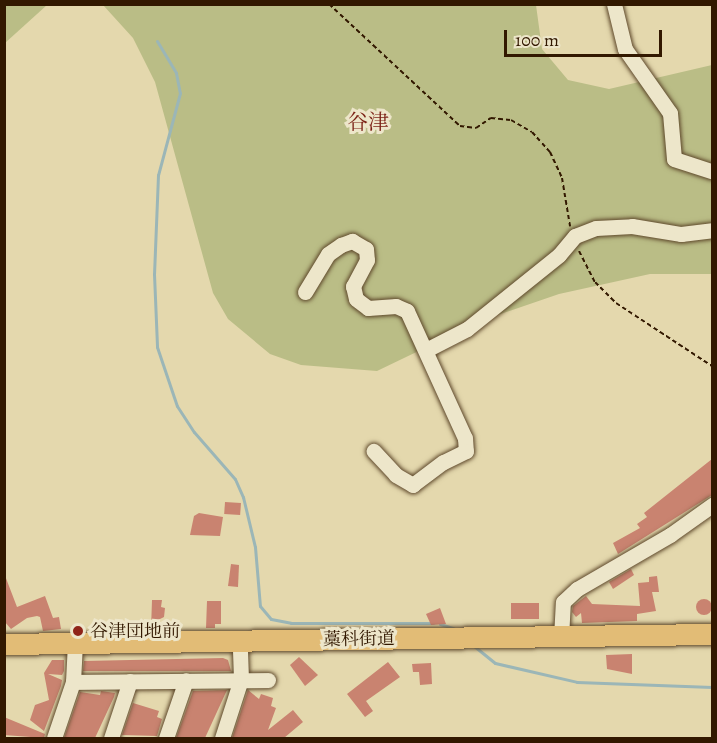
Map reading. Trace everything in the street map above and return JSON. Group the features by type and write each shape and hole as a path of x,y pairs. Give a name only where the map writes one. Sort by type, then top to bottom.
{"highway":[{"name":"藁科街道","path":"4,644 561,638 712,634"}],"street":[{"path":"614,4 625,49 670,113 674,159 712,171"},
{"path":"426,350 467,329 559,255 574,236 596,228 632,226 681,234 712,230"},
{"path":"305,292 328,254 352,241 366,249 367,260 353,286 356,299 368,308 396,306 407,311 465,438 466,451 442,462 413,485 396,475 374,451"},
{"path":"561,638 563,602 577,589 670,535 712,505"},
{"path":"222,738 241,679 240,641"},
{"path":"54,738 73,682 75,642"},
{"path":"166,738 186,680"},
{"path":"73,682 268,680"},
{"path":"111,738 130,681"}],"path":[{"path":"329,4 460,126 476,128 491,118 512,120 532,132 550,152 562,177 574,236 595,282 616,303 712,366"}],"green space":[{"path":"5,4 47,4 47,5 5,43"},
{"path":"103,5 536,5 542,49 568,80 609,89 712,65 712,274 650,274 559,294 483,320 377,371 301,365 270,354 228,319 213,293 155,82 133,38"}],"building":[{"path":"712,459 712,495 618,554 613,543 640,528 637,524 647,517 644,513"},
{"path":"225,502 241,503 240,515 224,514"},
{"path":"199,513 223,517 220,536 190,535 194,516"},
{"path":"231,564 239,565 238,587 228,586"},
{"path":"631,569 634,575 613,589 609,582"},
{"path":"4,573 17,607 45,596 53,618 59,617 61,629 43,631 40,617 37,616 27,618 11,629 4,621"},
{"path":"657,576 659,592 652,592 656,611 637,614 637,621 582,623 581,613 576,617 572,612 573,606 586,596 592,604 640,606 638,583 649,582 649,577"},
{"path":"701,599 707,599 712,607 710,613 701,615 696,610 696,604"},
{"path":"152,600 162,600 161,607 165,608 164,617 158,620 156,629 151,629"},
{"path":"207,601 221,601 221,624 215,624 215,628 206,628"},
{"path":"511,603 539,603 539,619 511,619"},
{"path":"440,608 446,624 431,625 426,614"},
{"path":"632,654 632,674 607,669 606,655"},
{"path":"299,657 318,675 305,686 290,665"},
{"path":"223,658 228,660 231,671 83,671 84,661"},
{"path":"52,660 64,660 64,671 62,675 48,674 62,680 44,731 30,720 35,705 49,700 44,673"},
{"path":"388,662 400,677 366,701 373,711 365,717 347,694"},
{"path":"431,663 432,684 420,685 419,672 413,672 412,664"},
{"path":"227,690 205,738 176,738 193,691"},
{"path":"248,690 259,699 261,694 273,698 271,706 276,708 268,730 293,710 303,722 284,738 232,738"},
{"path":"101,691 115,693 95,738 64,738 80,692 100,695"},
{"path":"133,703 159,711 157,717 162,719 157,736 122,735"},
{"path":"4,717 45,734 44,738 4,735"}],"waterway":[{"path":"157,41 176,73 180,93 158,175 154,274 157,347 177,406 194,432 235,479 243,497 255,547 260,606 271,619 291,623 433,623"},
{"path":"440,624 453,628"},
{"path":"474,646 495,663 577,682 712,687"}],"place":[{"name":"谷津団地前","path":"78,631"}],"district":[{"name":"谷津","path":"368,122"}]}
